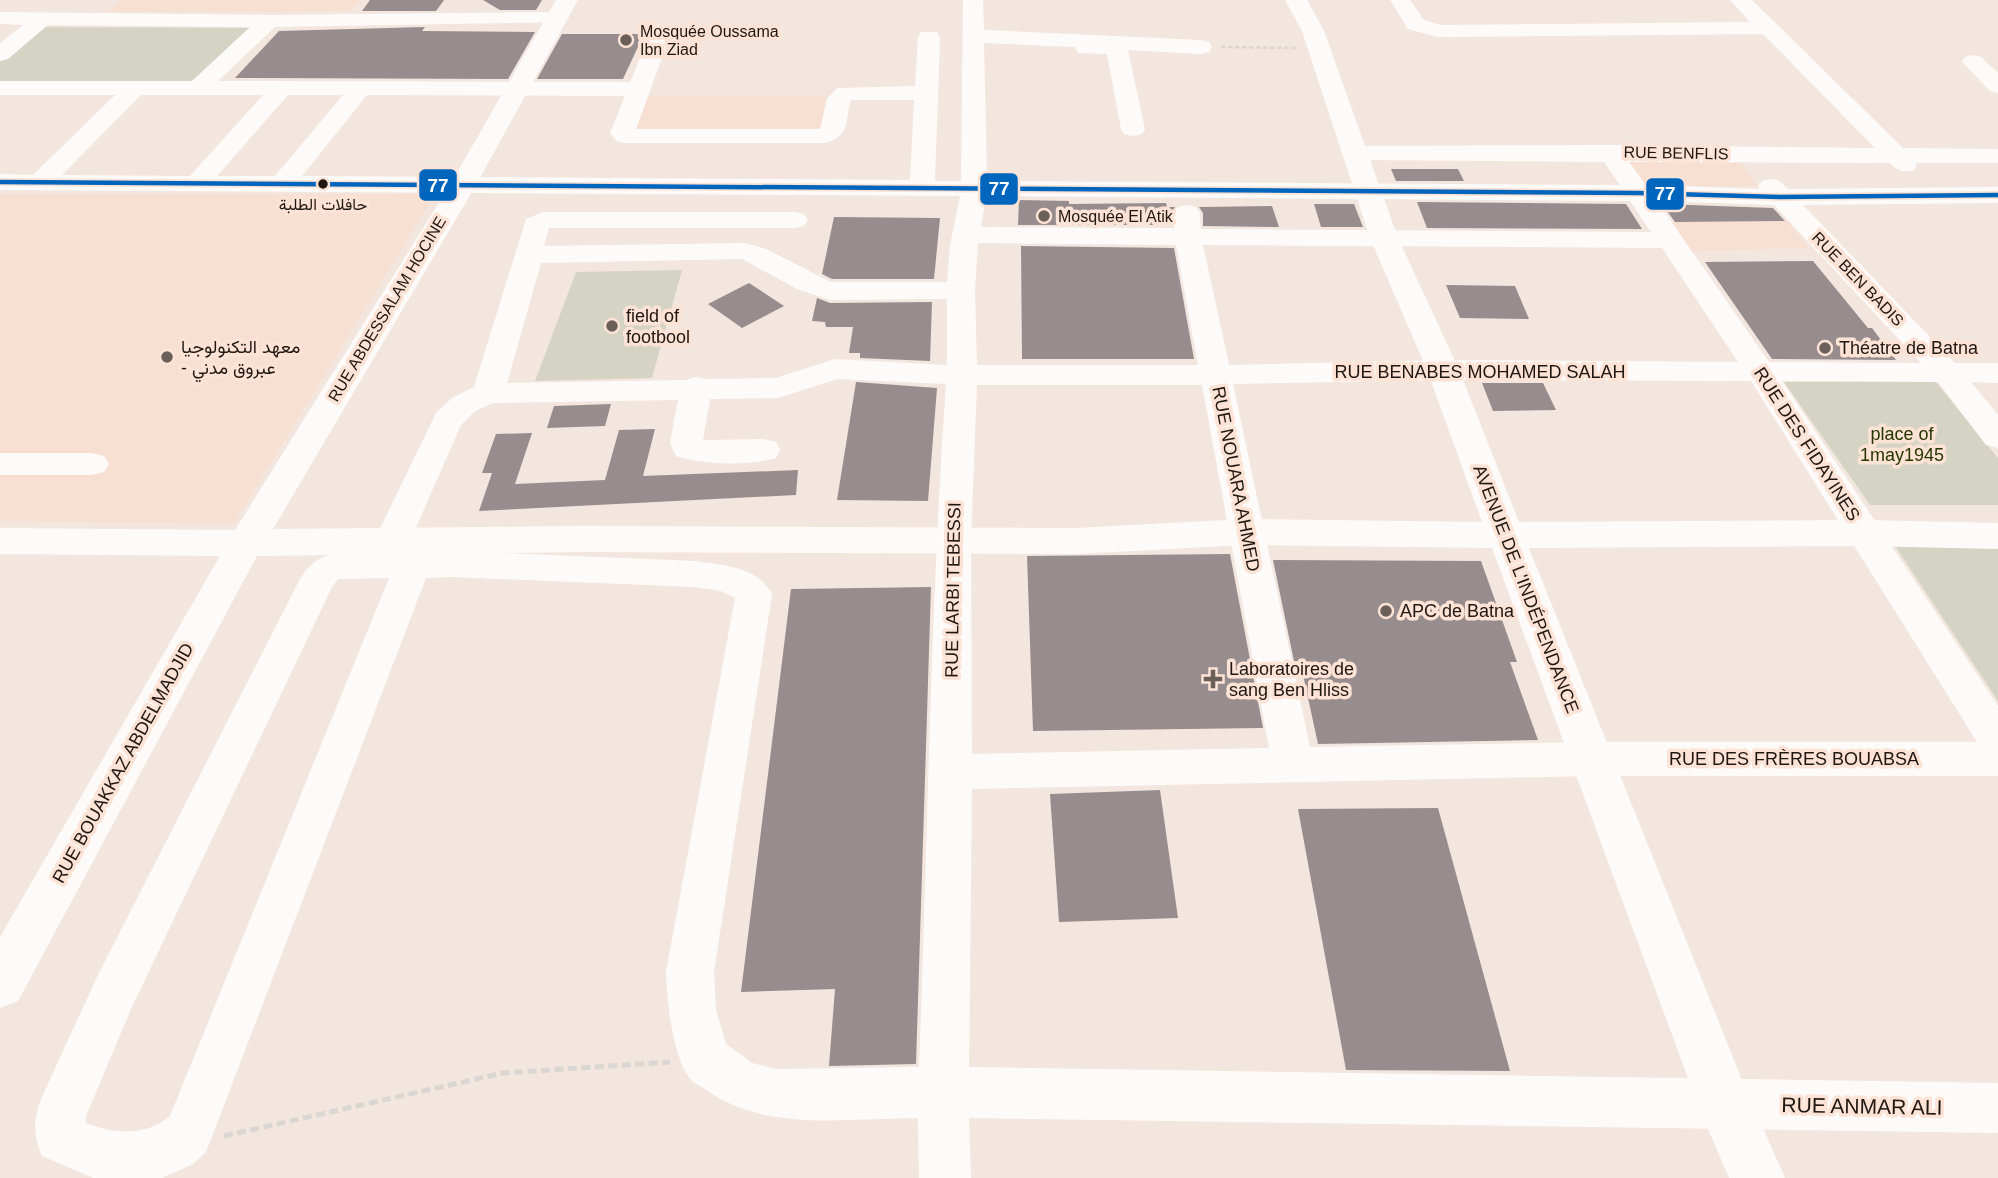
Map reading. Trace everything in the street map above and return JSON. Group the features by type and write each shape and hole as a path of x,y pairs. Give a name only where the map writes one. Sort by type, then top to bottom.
{"main road":[{"name":"AVENUE DE L'INDÉPENDANCE","path":"1296,0 1313,32 1384,238 1443,370 1507,535 1738,1151"},
{"name":"RUE ABDESSALAM HOCINE","path":"246,543 463,185 562,9"},
{"path":"0,541 246,543 403,552 953,539 1076,541 1245,532 1507,535 1864,533 1998,536"},
{"name":"RUE BOUAKKAZ ABDELMADJID","path":"0,984 246,543"}],"street":[{"path":"0,54 74,0"},
{"path":"1400,0 1416,24 1430,30 1772,30"},
{"path":"1740,0 1937,195"},
{"name":"RUE LARBI TEBESSI","path":"945,1178 943,1092 951,772 953,539 962,375 961,290 966,235 974,190 973,1"},
{"path":"0,18 269,21 562,9"},
{"path":"1576,10 1590,29"},
{"path":"199,88 269,21"},
{"path":"922,189 929,37"},
{"path":"974,38 1201,47"},
{"path":"974,38 1018,48 1113,47 1119,53 1133,129"},
{"path":"658,39 623,134 794,136 831,133 839,99 847,92 925,93"},
{"path":"1973,62 1998,86"},
{"path":"197,183 283,87"},
{"path":"0,88 638,89"},
{"path":"40,182 135,88"},
{"path":"281,185 362,88"},
{"path":"645,186 667,136"},
{"path":"783,187 794,136"},
{"name":"RUE BENFLIS","path":"1354,153 1609,152 1998,156"},
{"name":"RUE DES FIDAYINES","path":"1609,152 1761,373 1998,740"},
{"name":"RUE BEN BADIS","path":"1743,154 1780,197 1947,373 1998,437"},
{"path":"0,182 1638,193 1780,197 1997,196"},
{"name":"RUE NOUARA AHMED","path":"1185,191 1188,237 1293,767"},
{"path":"706,1060 691,1010 690,972 754,594 752,590 728,579 695,574 403,552 334,566 326,569 317,581 114,993 60,1115 60,1138 79,1148 140,1158 177,1147 188,1134 403,552 447,420 463,405 488,393 529,255 535,225 542,220 795,220"},
{"path":"966,235 1670,240"},
{"path":"529,255 745,251 815,287 830,291 961,290"},
{"name":"RUE BENABES MOHAMED SALAH","path":"488,393 696,387 778,388 835,369 962,375 1216,375 1443,370 1998,373"},
{"path":"696,387 686,443 688,448 696,451 764,450"},
{"path":"0,464 92,464"},
{"name":"RUE DES FRÈRES BOUABSA","path":"951,772 1591,759 1998,759"},
{"name":"RUE ANMAR ALI","path":"706,1060 740,1085 776,1094 943,1092 1738,1151 1998,1108"}],"path":[{"path":"1201,47 1297,48 1300,59 1321,59"},
{"path":"177,1147 503,1073 706,1060"}],"shaded area":[{"path":"122,0 360,0 350,11 108,12"},
{"path":"646,96 826,96 822,126 815,129 634,129"},
{"path":"1608,152 1732,152 1758,186 1632,186"},
{"name":"معهد التكنولوجيا - عبروق مدني","path":"0,194 435,194 234,523 0,521"},
{"path":"1787,221 1809,248 1681,251 1663,222"}],"green space":[{"path":"44,27 255,28 197,85 0,83 0,62"},
{"name":"field of footbool","path":"682,270 652,378 535,381 576,272"},
{"name":"place of 1may1945","path":"1935,381 1998,458 1998,505 1870,505 1784,382"},
{"path":"1893,543 1998,544 1998,701"}],"building":[{"path":"370,0 444,0 436,11 362,11"},
{"path":"483,0 542,0 536,10 500,10"},
{"path":"425,27 422,31 535,32 508,79 235,78 279,31"},
{"path":"562,34 644,34 623,79 537,79"},
{"path":"1391,169 1458,169 1464,181 1396,181"},
{"path":"1019,200 1069,201 1069,204 1166,203 1167,207 1175,207 1171,213 1171,225 1018,225"},
{"path":"1417,202 1626,204 1642,229 1427,228"},
{"path":"1314,204 1354,204 1363,227 1321,227"},
{"path":"1662,204 1773,208 1785,221 1675,222"},
{"path":"1272,206 1279,227 1203,226 1203,213 1199,207"},
{"path":"834,217 940,218 934,279 832,279 822,274"},
{"path":"1021,246 1174,248 1194,359 1022,359"},
{"path":"1813,261 1868,328 1872,328 1896,360 1772,359 1705,262"},
{"path":"749,283 784,306 742,328 708,304"},
{"path":"1446,285 1515,286 1529,319 1460,318"},
{"path":"817,298 830,303 932,302 930,361 860,358 860,353 849,353 853,327 826,327 825,322 812,321"},
{"path":"856,382 937,388 928,501 837,500"},
{"path":"1482,383 1543,383 1556,410 1493,411"},
{"path":"611,404 605,426 547,428 554,406"},
{"path":"655,429 643,476 798,470 796,495 479,511 492,473 482,473 496,434 532,433 515,484 605,480 619,430"},
{"path":"1230,554 1263,728 1033,731 1027,556"},
{"path":"1273,560 1481,561 1517,662 1510,662 1538,740 1318,744 1300,661 1294,661"},
{"path":"931,587 916,1064 829,1066 835,989 741,992 791,589"},
{"path":"1160,790 1178,918 1059,922 1050,794"},
{"path":"1438,808 1510,1071 1346,1070 1298,809"}],"transit line":[{"name":"77","path":"0,182 1638,193 1780,197 1998,195"}],"place":[{"name":"Mosquée Oussama Ibn Ziad","path":"626,40"},
{"name":"حافلات الطلبة","path":"323,184"},
{"name":"Mosquée El Atik","path":"1044,216"},
{"name":"field of footbool","path":"612,326"},
{"name":"Théatre de Batna","path":"1825,348"},
{"name":"معهد التكنولوجيا - عبروق مدني","path":"167,357"},
{"name":"APC de Batna","path":"1386,611"},
{"name":"Laboratoires de sang Ben Hliss","path":"1213,679"}]}
